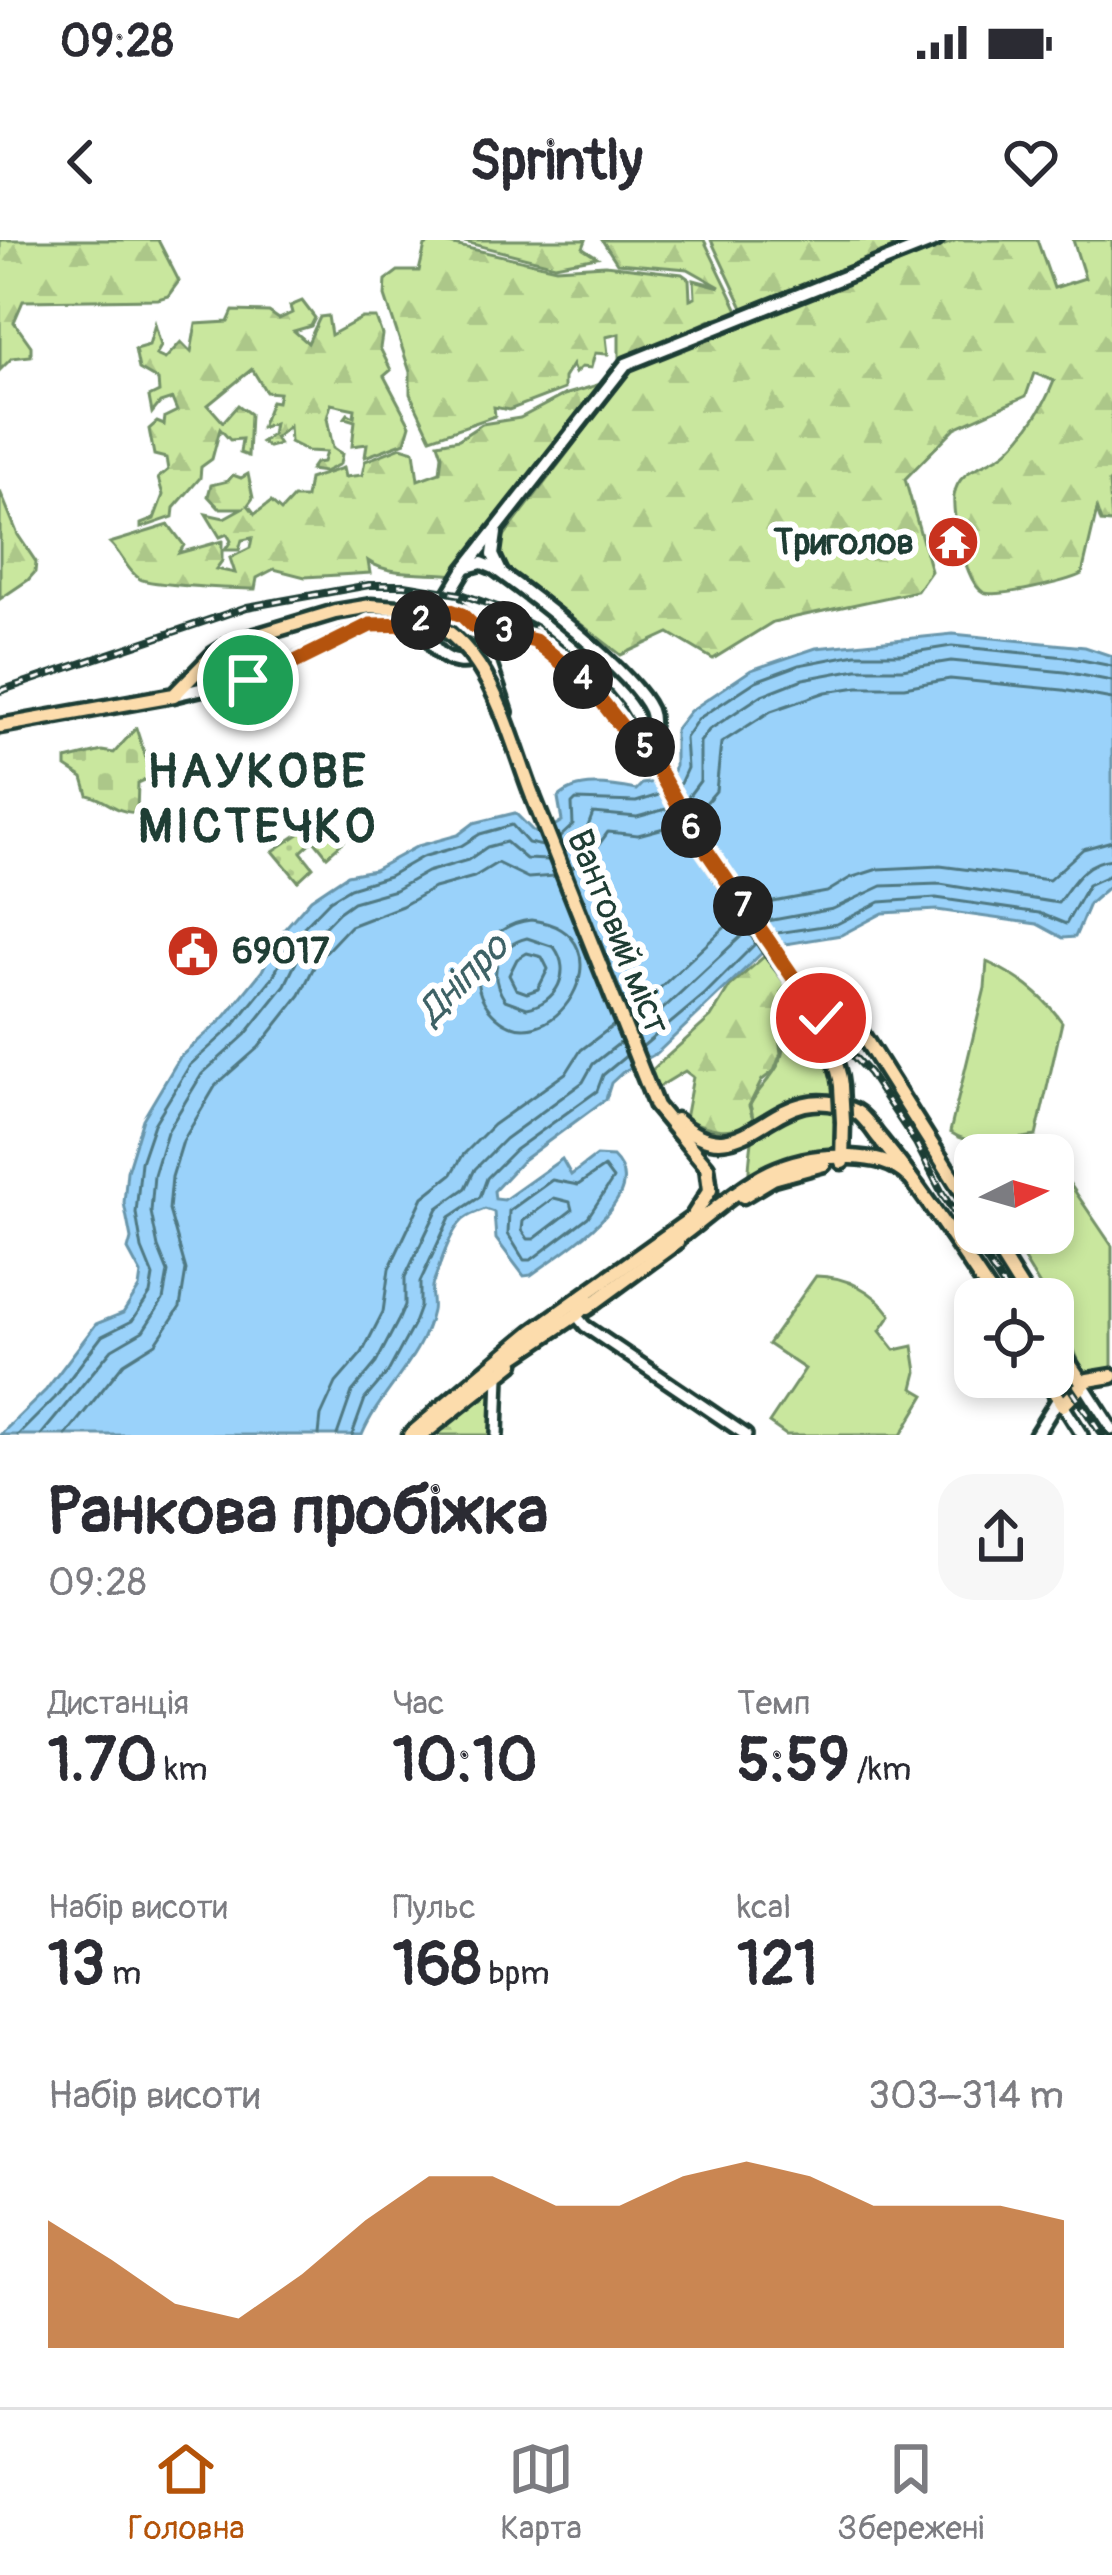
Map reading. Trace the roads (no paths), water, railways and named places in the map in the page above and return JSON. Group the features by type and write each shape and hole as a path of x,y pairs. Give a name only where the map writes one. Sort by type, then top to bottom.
{"main road":[{"path":"0,726 248,680 370,625 414,624 451,594 464,570 626,364 936,240"},
{"path":"502,574 492,547 503,520"},
{"path":"464,570 482,563 502,574 592,648 643,699 652,720 646,746"},
{"path":"451,594 473,626 480,650"},
{"name":"Вантовий міст","path":"246,638 354,608 399,608 445,626 474,654 648,1088"},
{"path":"433,611 448,608 462,615"},
{"path":"433,611 425,628 440,654"},
{"path":"399,624 440,654 466,663 480,650 485,632 495,630"},
{"path":"473,626 535,641 566,664 612,711 629,736 646,746 691,828 821,1015 820,1026 839,1063 840,1158"},
{"path":"174,695 213,655 246,638"},
{"path":"821,1015 838,1014 854,1023 954,1180"},
{"path":"648,1088 683,1127 704,1139 739,1138 808,1101 854,1111 915,1183 980,1278"},
{"path":"410,1435 532,1332 692,1218 705,1203 710,1182 707,1167 665,1120 648,1088"},
{"path":"435,1413 752,1190 787,1173 840,1158 886,1162 915,1183"},
{"path":"422,1435 499,1371"},
{"path":"1074,1372 1080,1381"},
{"path":"1038,1435 1080,1381 1112,1373"},
{"path":"1053,1398 1056,1408"}],"street":[{"path":"246,638 233,647 229,663 248,680"},
{"path":"480,650 496,678 533,797"},
{"path":"576,1315 585,1326 746,1435"},
{"path":"496,1435 499,1371"},
{"path":"1080,1381 1112,1429"},
{"path":"1056,1408 1082,1435"}],"water":[{"name":"Дніпро","path":"953,634 1085,647 1112,656 1112,884 1089,904 1075,937 1063,938 1037,924 937,910 883,913 841,935 773,946 763,952 657,1053 611,1083 606,1099 523,1160 494,1191 495,1199 504,1200 562,1159 571,1175 596,1156 613,1157 623,1173 622,1189 598,1223 524,1276 496,1239 494,1212 485,1209 460,1223 432,1286 427,1328 362,1435 0,1435 46,1390 96,1324 123,1313 139,1288 141,1274 128,1250 131,1239 124,1203 127,1171 143,1119 180,1057 224,1018 262,971 280,934 311,899 347,875 374,870 418,846 458,835 474,823 515,813 541,834 562,821 558,798 575,788 605,785 636,790 642,784 669,780 675,766 675,730 690,711 751,670 816,648"}],"railway":[{"path":"0,691 247,607 369,585 405,585 464,595 537,628 595,675 621,707 716,863 777,955 869,1073 998,1278"},
{"path":"1074,1393 1102,1435"}],"place":[{"name":"Триголов","path":"953,542"},
{"name":"69017","path":"193,951"}],"district":[{"name":"НАУКОВЕ МІСТЕЧКО","path":"258,800"}]}
